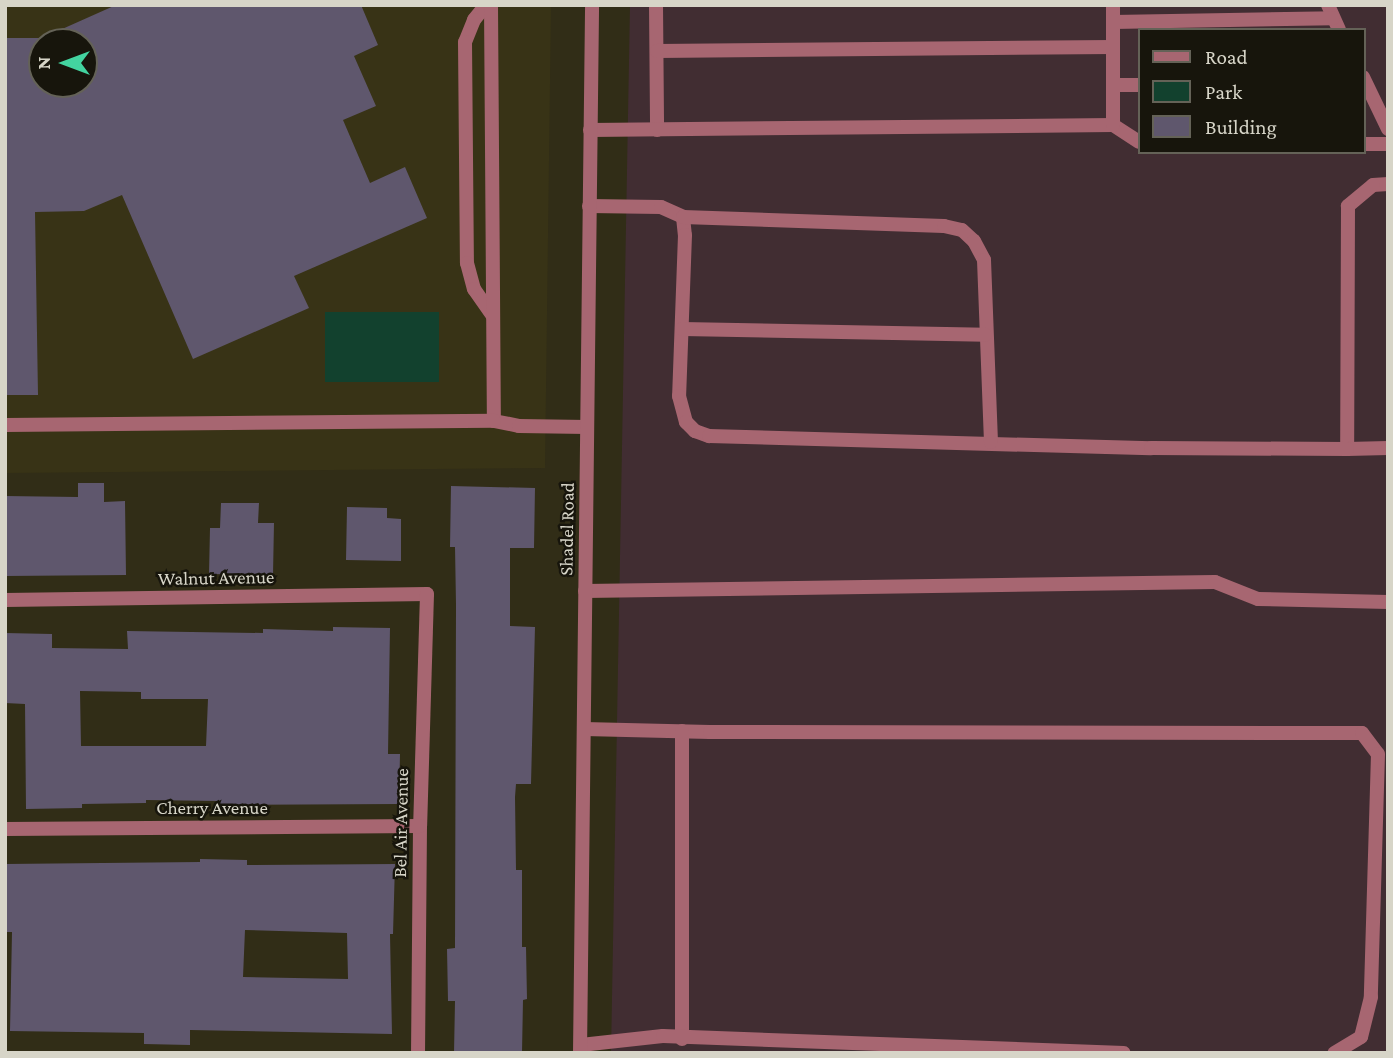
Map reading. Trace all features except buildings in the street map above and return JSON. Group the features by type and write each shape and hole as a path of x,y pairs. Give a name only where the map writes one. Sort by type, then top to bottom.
{"street":[{"path":"489,5 494,421"},
{"path":"489,5 474,20 465,42 467,263 474,289 493,316"},
{"name":"Shadel Road","path":"580,1049 592,5"},
{"path":"656,5 657,130"},
{"path":"1113,5 1113,125"},
{"path":"1113,22 1334,18"},
{"path":"657,51 1113,47"},
{"path":"1365,83 1388,129"},
{"path":"1113,85 1138,85"},
{"path":"590,130 1113,125 1138,141"},
{"path":"1365,144 1388,144"},
{"path":"1348,449 1348,206 1373,185 1388,184"},
{"path":"589,206 661,207 683,217 944,226 962,230 974,241 984,260 991,442"},
{"path":"683,217 685,235 679,396 686,422 695,431 709,436 1151,448 1388,448"},
{"path":"682,329 985,335"},
{"path":"5,425 494,421 519,426 587,427"},
{"path":"586,591 1215,582 1258,599 1388,602"},
{"name":"Walnut Avenue","path":"5,600 427,594"},
{"name":"Bel Air Avenue","path":"418,1053 420,826 427,594"},
{"path":"584,729 1362,733 1378,754 1371,997 1361,1037 1334,1053"},
{"path":"682,731 682,1038"},
{"name":"Cherry Avenue","path":"5,829 420,826"},
{"path":"580,1049 663,1036 1124,1053"}],"shaded area":[{"path":"5,5 551,5 545,468 5,473"},
{"path":"630,5 1388,5 1388,1053 611,1053"}],"green space":[{"path":"325,312 439,312 439,382 325,382"}]}
